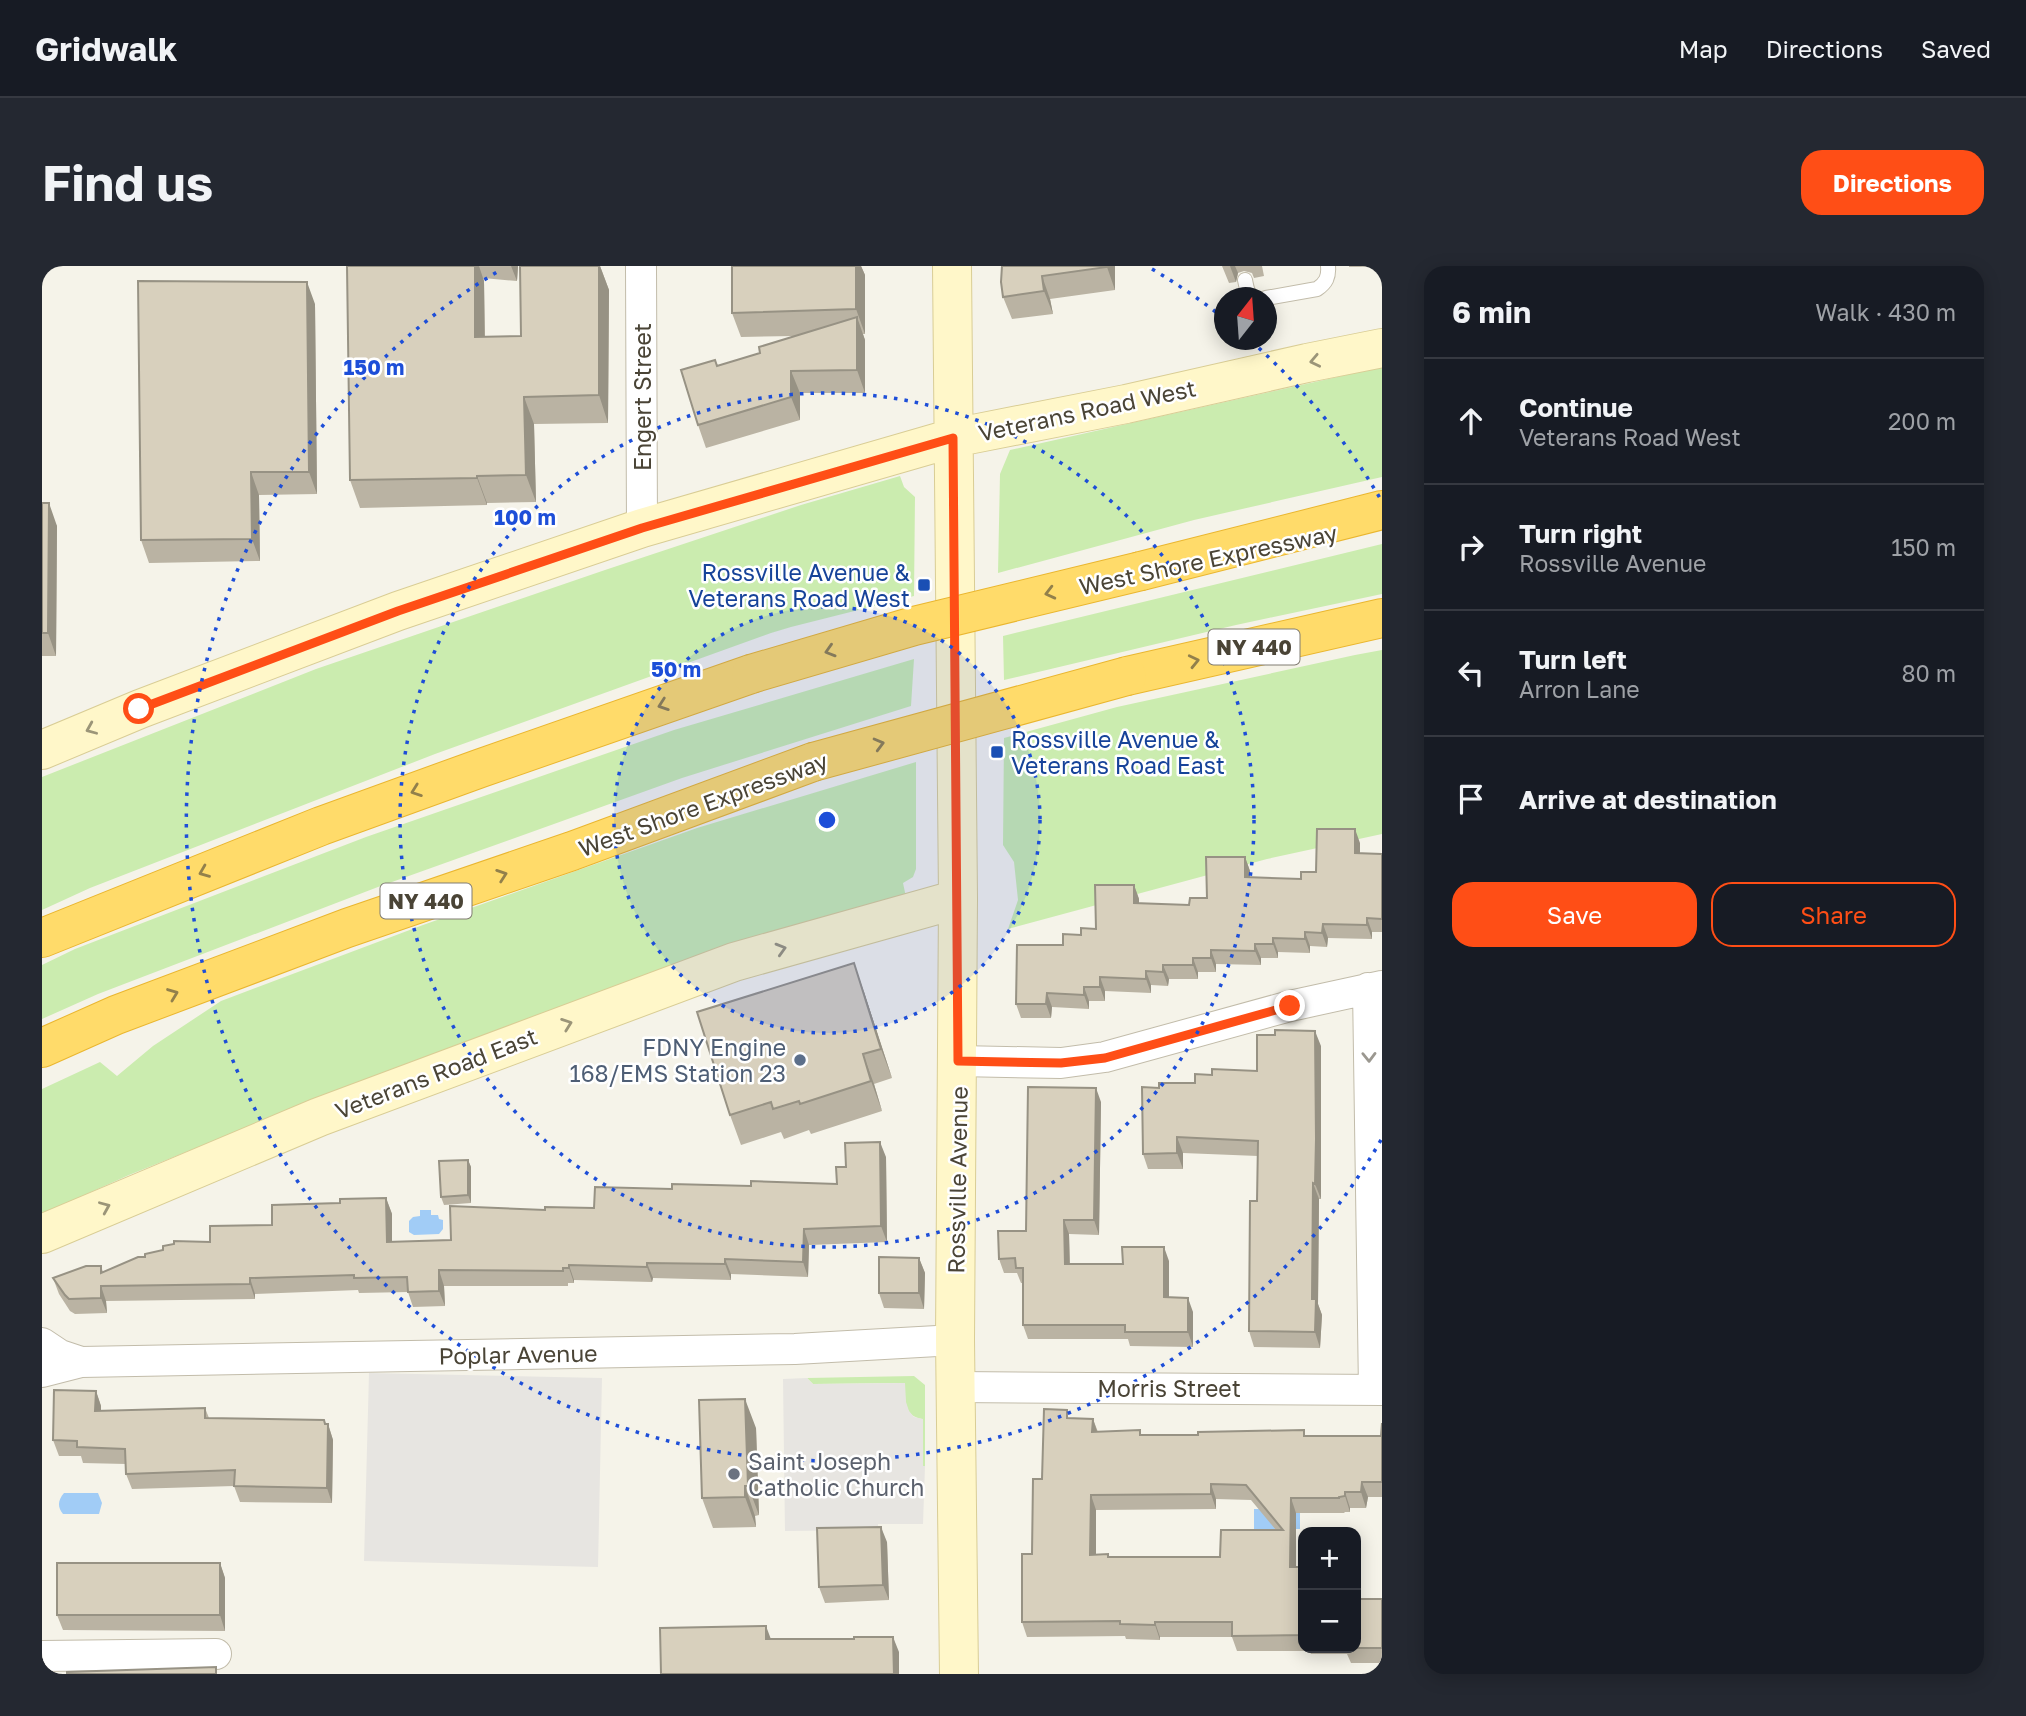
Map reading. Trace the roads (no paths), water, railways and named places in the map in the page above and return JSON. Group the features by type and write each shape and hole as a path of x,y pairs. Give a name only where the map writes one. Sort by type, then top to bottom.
{"highway":[{"path":"1140,571 1382,510"},
{"name":"West Shore Expressway","path":"42,938 321,826 751,674 914,626 1140,571 1382,523"},
{"name":"West Shore Expressway","path":"42,1049 116,1015 348,928 572,851 813,762 1127,676 1382,618"}],"street":[{"name":"Engert Street","path":"641,266 642,528"},
{"name":"Rossville Avenue","path":"952,266 958,899 955,1340 959,1674"},
{"name":"Veterans Road West","path":"42,750 139,709 398,611 642,528 953,438 1382,348"},
{"name":"Veterans Road East","path":"42,1234 319,1117 734,962 958,899"},
{"path":"958,1061 1061,1063 1105,1058 1290,1006 1375,987 1378,1390"},
{"name":"Poplar Avenue","path":"42,1372 81,1362 795,1349 955,1340"},
{"name":"Poplar Avenue","path":"42,1343 60,1355 81,1362"},
{"name":"Morris Street","path":"956,1387 1378,1390"},
{"path":"42,1656 216,1654"}],"lane":[{"path":"1277,296 1317,289 1328,277 1328,266"},
{"path":"1245,280 1247,287"}],"water":[{"path":"420,1210 431,1210 431,1215 438,1215 439,1219 443,1220 443,1229 439,1234 414,1235 409,1232 409,1221 420,1216"},
{"path":"64,1493 98,1493 102,1503 99,1514 63,1514 59,1504"},
{"path":"1254,1509 1300,1509 1298,1529 1254,1529"}],"place":[{"name":"Rossville Avenue & Veterans Road West","path":"924,585"},
{"name":"Rossville Avenue & Veterans Road East","path":"997,752"},
{"name":"FDNY Engine 168/EMS Station 23","path":"800,1060"},
{"name":"Saint Joseph Catholic Church","path":"734,1474"}]}
